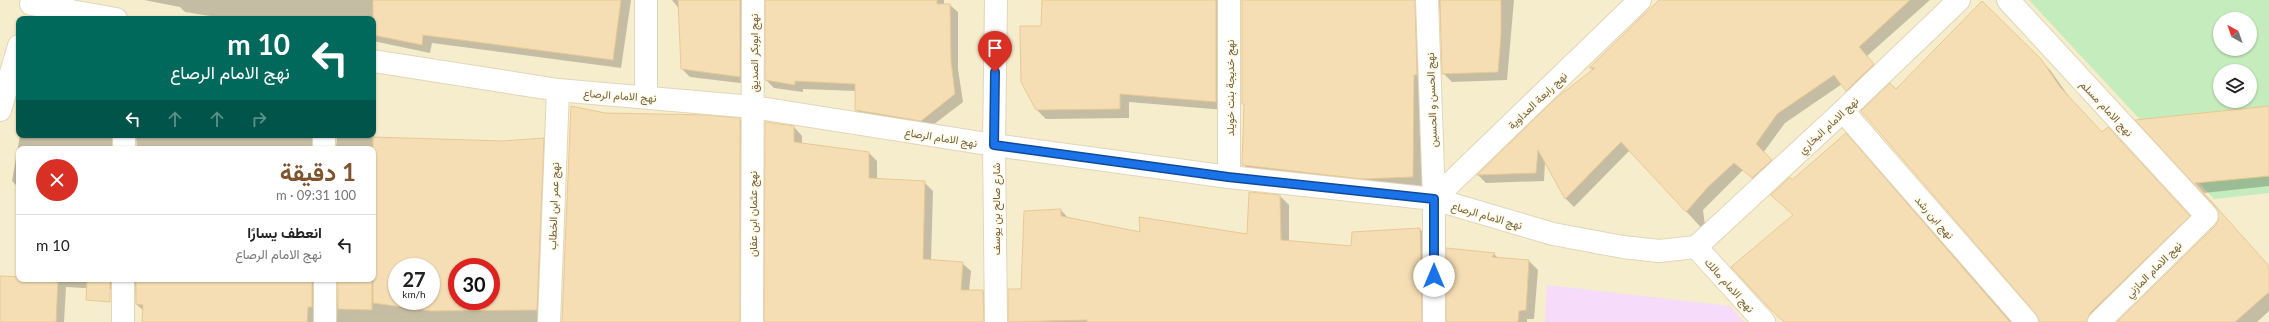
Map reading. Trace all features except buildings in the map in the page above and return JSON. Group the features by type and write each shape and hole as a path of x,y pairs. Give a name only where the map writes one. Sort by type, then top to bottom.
{"street":[{"path":"646,0 646,96"},
{"name":"نهج ابوبكر الصديق","path":"753,0 753,107"},
{"name":"شارع صالح بن يوسف","path":"996,0 994,145 996,322"},
{"name":"نهج خديجة بنت خويلد","path":"1228,177 1229,0"},
{"name":"نهج الحسن و الحسين","path":"1427,0 1434,199 1434,322"},
{"name":"نهج رابعة العداوية","path":"1434,199 1640,0"},
{"name":"نهج الامام البخاري","path":"1696,247 1843,112 1959,0"},
{"name":"نهج الامام مسلم","path":"2008,0 2207,216"},
{"path":"30,8 93,16"},
{"path":"0,110 6,70 16,52"},
{"name":"نهج الامام الرصاع","path":"376,62 558,90 646,96 753,107 994,145 1228,177 1434,199 1553,234 1623,247 1659,250 1696,247"},
{"name":"نهج عمر ابن الخطاب","path":"548,321 558,90"},
{"name":"نهج عثمان ابن عفان","path":"752,322 753,107"},
{"name":"نهج ابن رشد","path":"1843,112 2027,322"},
{"name":"نهج الامام المازني","path":"2099,322 2207,216"},
{"name":"نهج الامام مالك","path":"1696,247 1764,322"},
{"path":"123,282 123,322"},
{"path":"325,282 325,321"}],"path":[{"path":"325,321 548,321"}],"shaded area":[{"path":"0,0 2269,0 2269,322 0,322"},
{"path":"1547,285 1730,306 1744,322 1545,322"}],"green space":[{"path":"2029,0 2269,0 2269,193 2214,199"}],"route":[{"path":"995,72 994,145 1228,177 1434,199 1434,276"}]}
